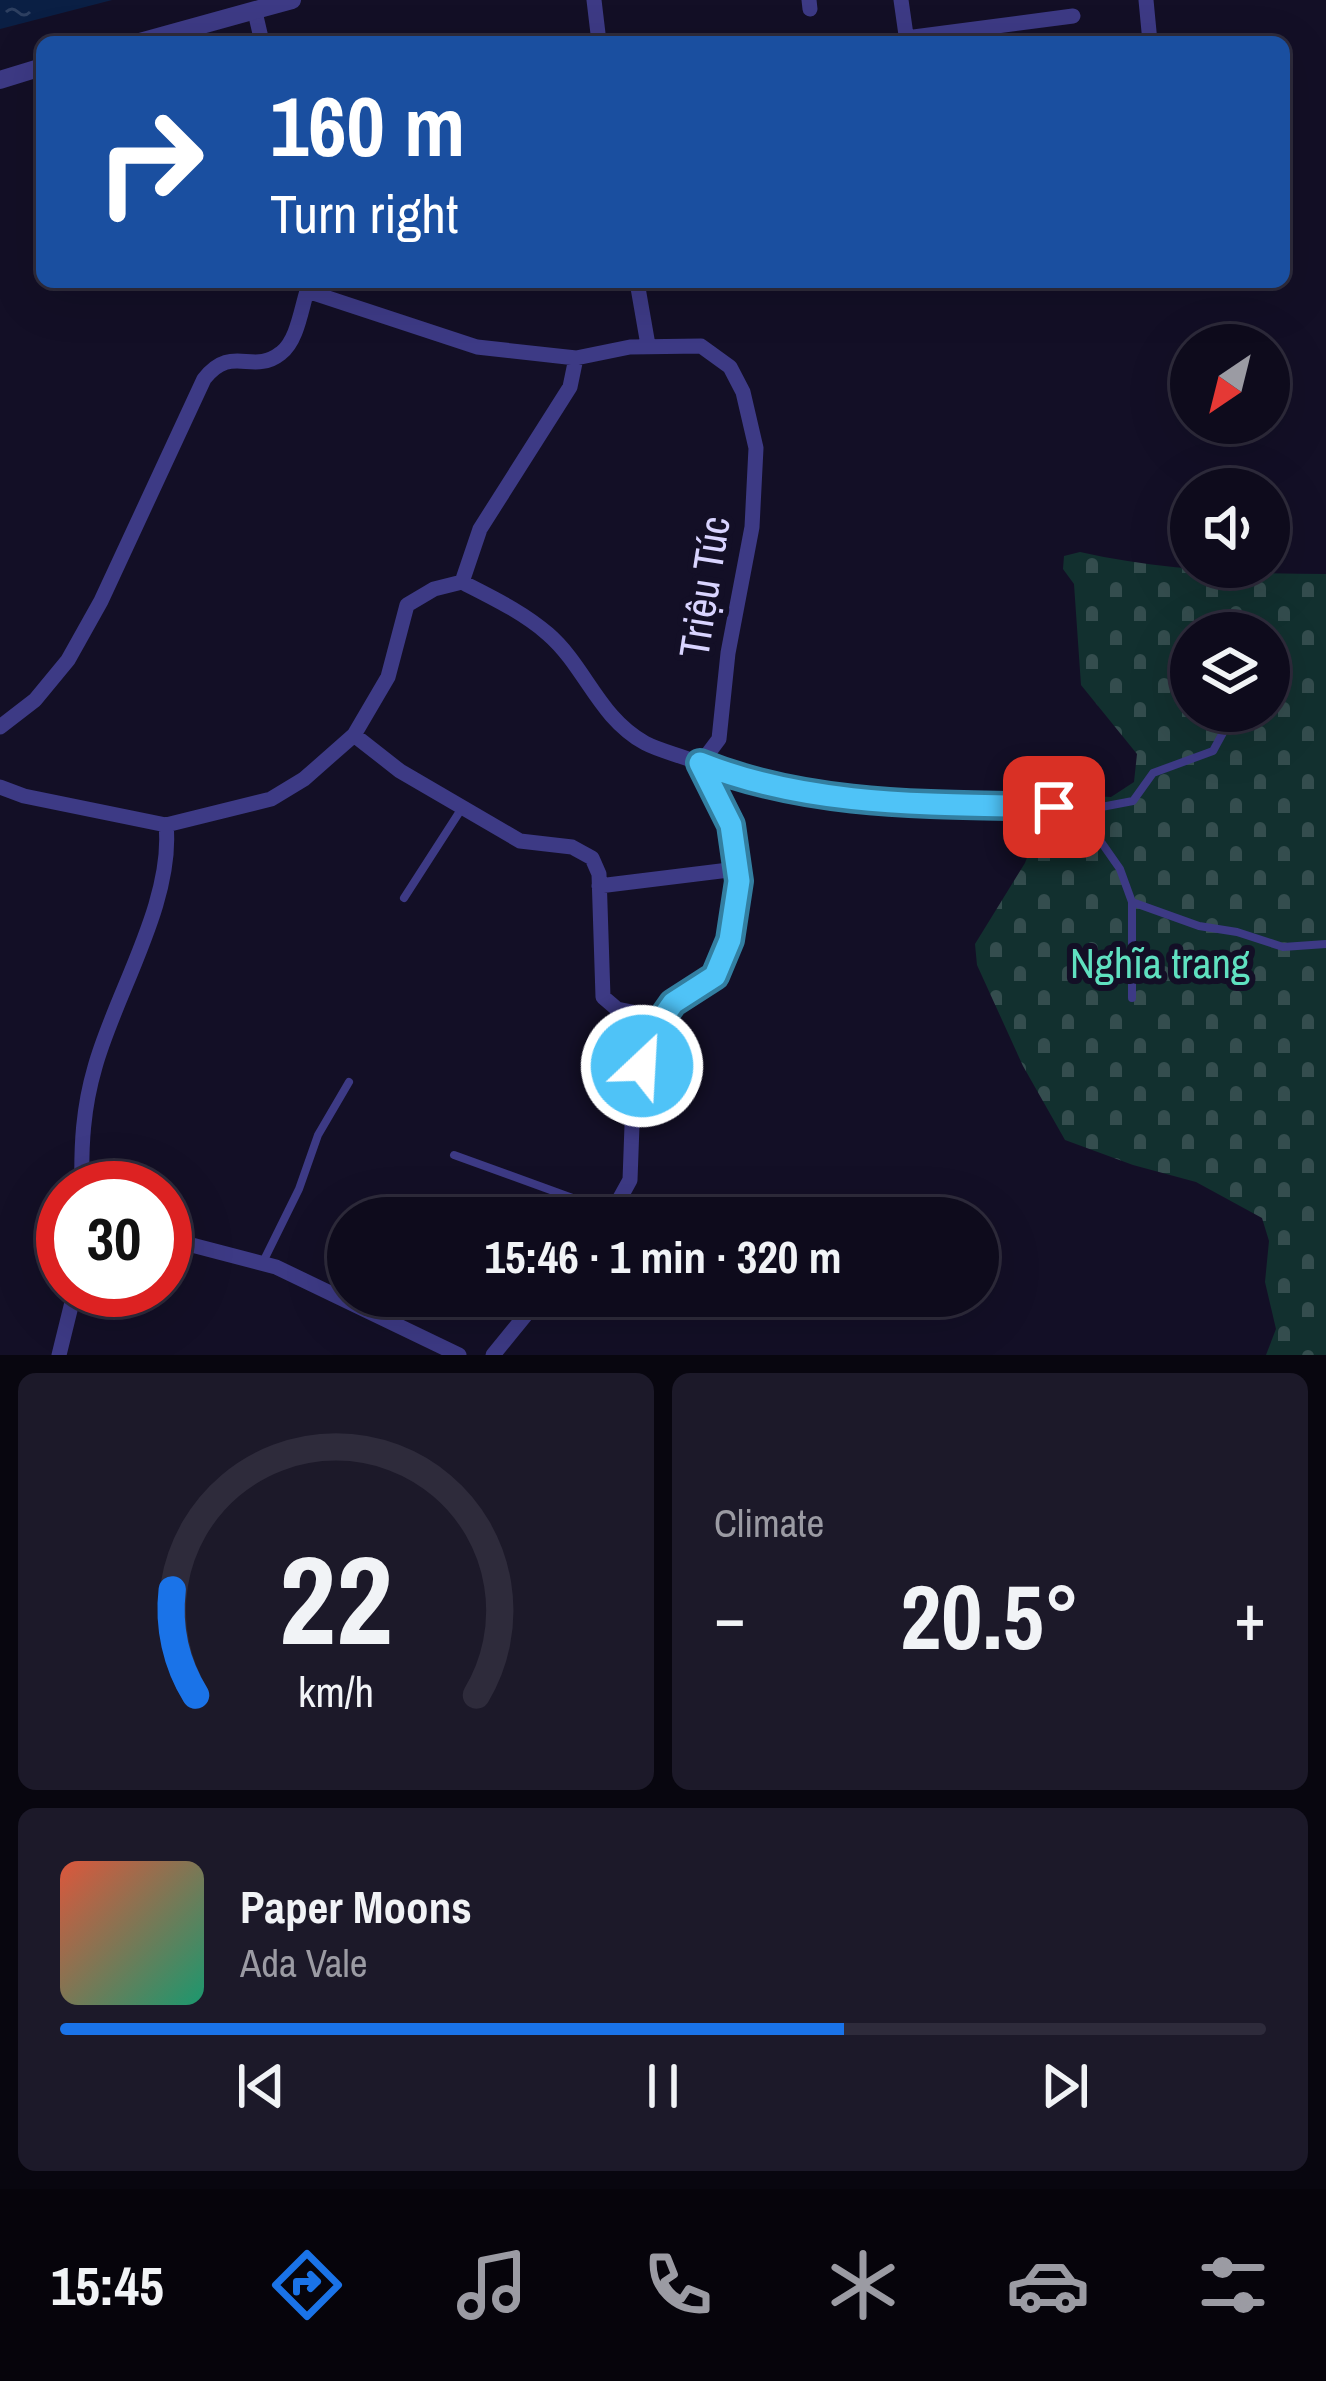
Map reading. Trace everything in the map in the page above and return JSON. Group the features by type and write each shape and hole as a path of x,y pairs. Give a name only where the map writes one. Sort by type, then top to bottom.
{"street":[{"path":"163,36 292,0"},
{"path":"594,0 598,36"},
{"path":"901,0 906,36"},
{"path":"1146,0 1149,36"},
{"path":"255,12 261,36"},
{"path":"935,36 1073,16"},
{"path":"0,80 36,70"},
{"path":"0,727 35,700 68,660 101,601 204,380 216,364 232,360 257,363 282,353 295,334 306,288"},
{"name":"Triệu Túc","path":"309,288 477,347 576,358 649,345 701,346 730,367 752,418 756,448 752,527 728,653 722,724 718,739 700,763"},
{"path":"639,288 649,345"},
{"path":"462,581 480,529 570,387 576,358"},
{"path":"0,787 23,796 166,825 271,800 304,779 354,735 388,677 407,605 434,589 462,581 548,634 577,665 611,718 645,742 736,777 887,803 1096,808"},
{"path":"354,735 400,771 520,841 572,847 592,858 599,886 603,997 617,1009 662,1018"},
{"path":"620,1197 629,1180 633,1098 651,1034 673,1003 715,976 730,940 737,869 731,825 700,763"},
{"path":"81,1161 80,1129 95,1063 142,949 168,846 166,825"},
{"path":"599,886 737,869"},
{"path":"192,1245 262,1263 459,1355"},
{"path":"59,1355 68,1317"},
{"path":"494,1355 525,1317"}],"lane":[{"path":"1132,998 1132,902 1114,856 1099,839 1096,808 1132,801 1153,773 1213,751 1223,732"},
{"path":"404,898 463,807"},
{"path":"1132,902 1199,926 1283,947 1326,944"},
{"path":"262,1263 299,1190 318,1135 349,1082"},
{"path":"454,1155 564,1197"}],"green space":[{"name":"Nghĩa trang","path":"1080,552 1170,566 1170,588 1290,588 1290,573 1326,574 1326,1355 1266,1355 1276,1329 1265,1282 1269,1241 1262,1218 1196,1182 1065,1140 1023,1066 977,965 975,944 1025,863 1039,825 1064,795 1111,797 1134,782 1137,754 1081,685 1074,584 1063,569 1064,556"}],"water":[{"path":"0,0 112,0 0,29"}],"route":[{"path":"642,1066 651,1034 673,1003 715,976 730,940 739,881 731,825 700,763 736,777 887,803 1054,807"}]}
